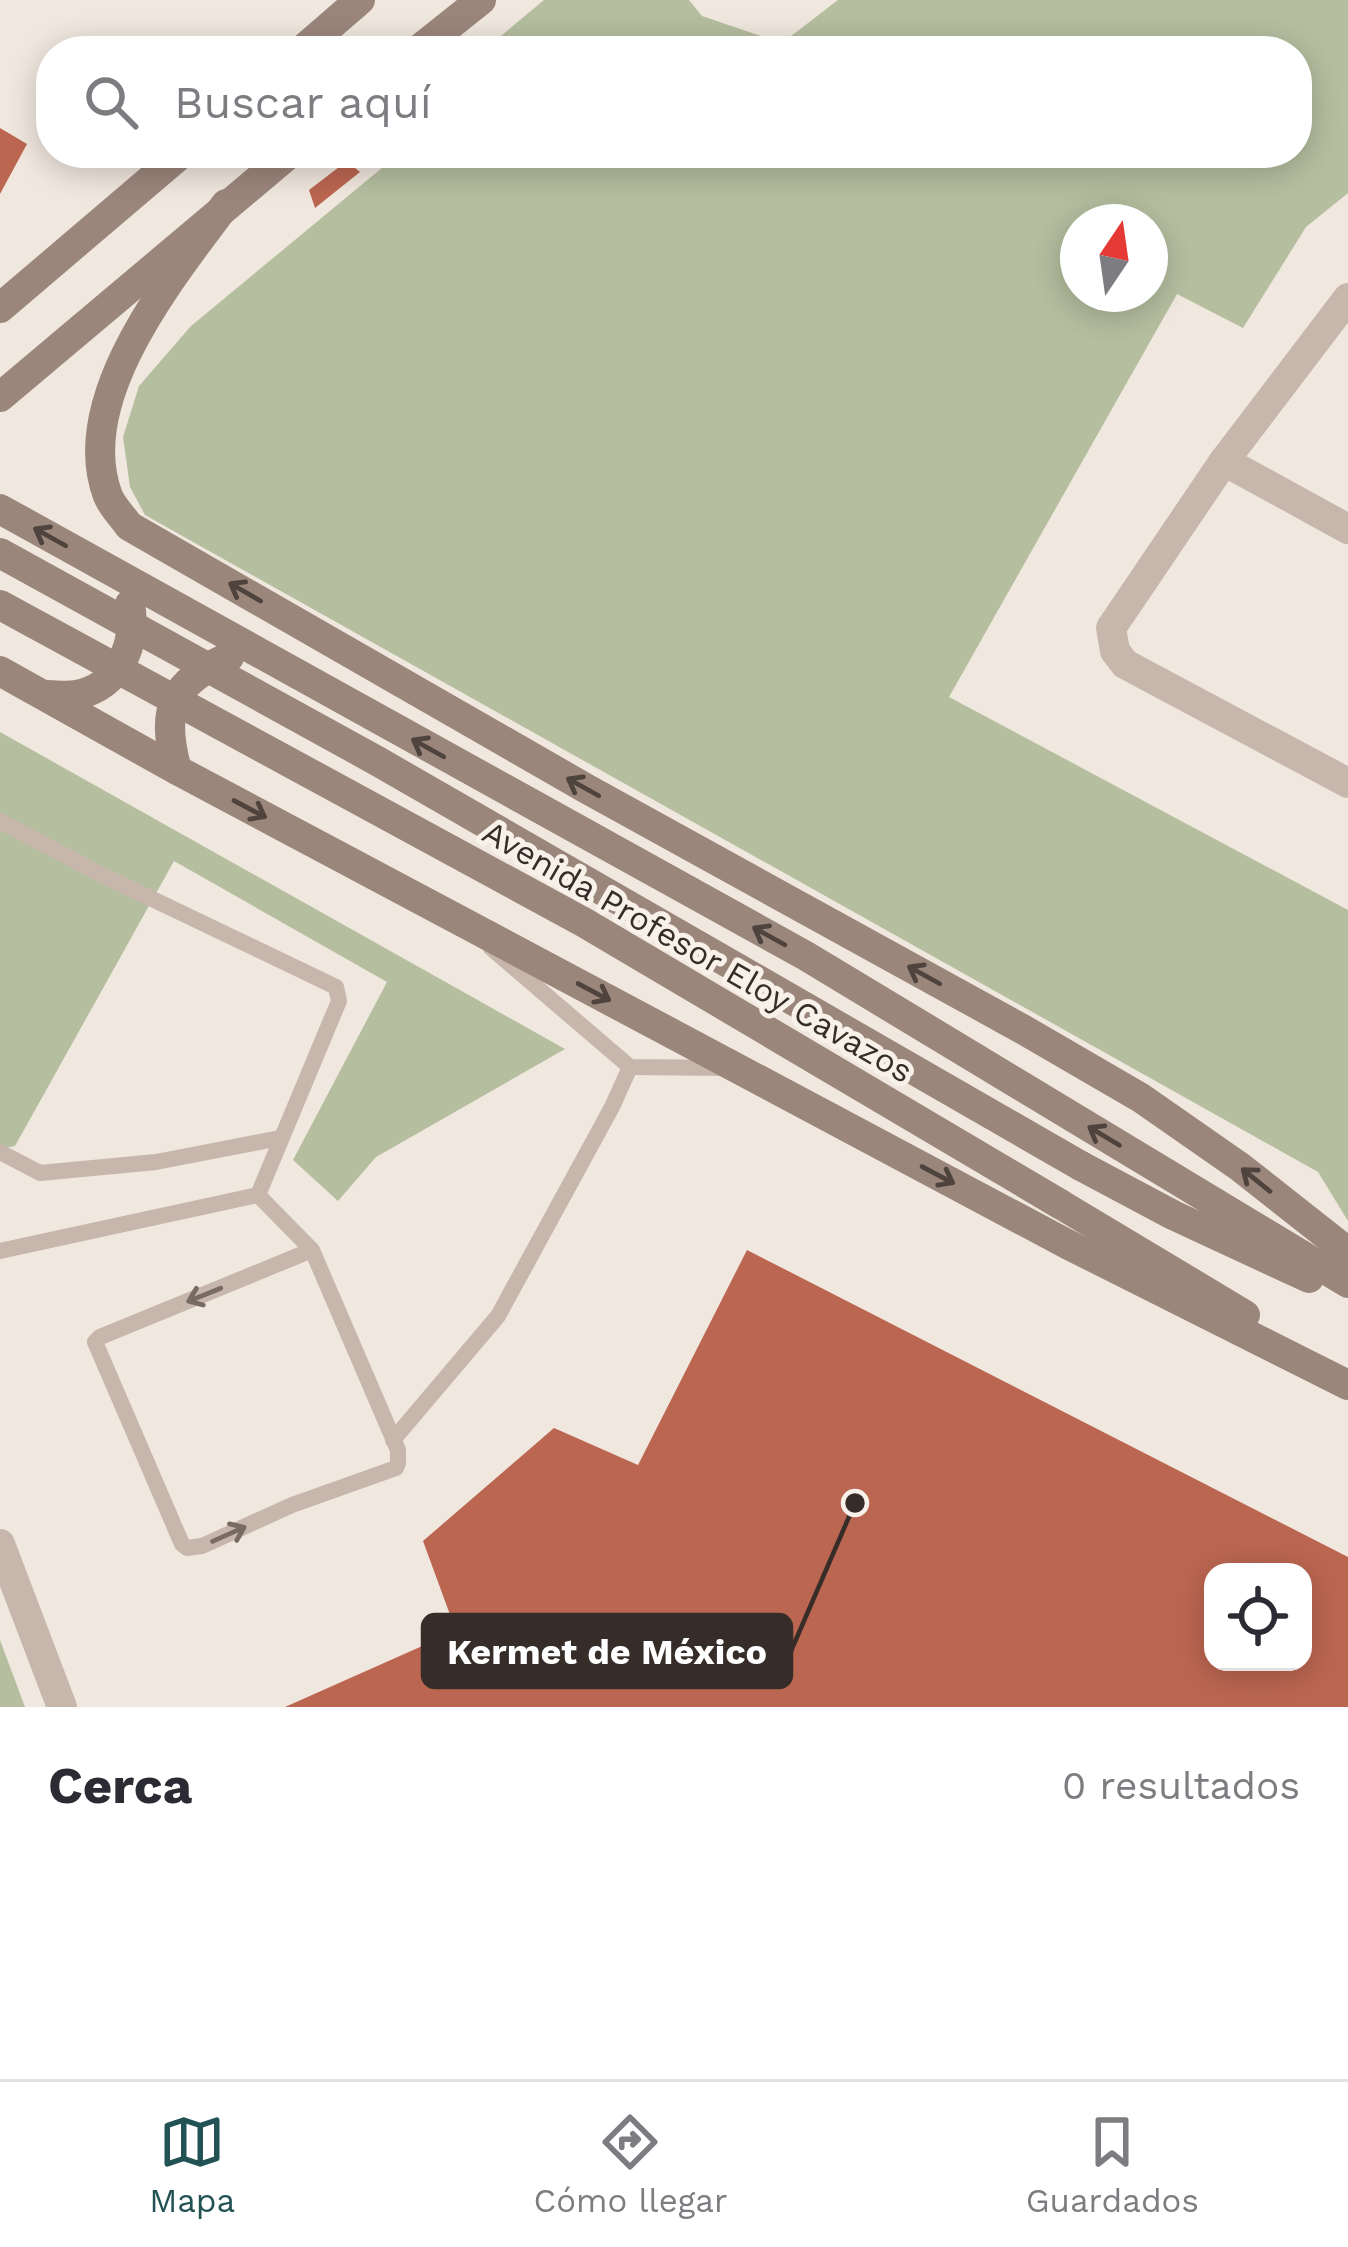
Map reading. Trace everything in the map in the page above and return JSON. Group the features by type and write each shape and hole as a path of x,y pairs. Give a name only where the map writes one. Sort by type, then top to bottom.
{"main road":[{"path":"318,36 360,0"},
{"path":"436,36 481,0"},
{"path":"0,307 164,168"},
{"path":"0,397 271,168"},
{"path":"226,204 155,303 112,382 100,463 108,499 129,526 1141,1098 1240,1167 1348,1252"},
{"name":"Avenida Profesor Eloy Cavazos","path":"0,509 806,956 1348,1283"},
{"name":"Avenida Profesor Eloy Cavazos","path":"0,553 379,762 1081,1166 1194,1225 1348,1293"},
{"path":"46,695 78,695 106,682 126,658 134,628 129,596 111,571"},
{"name":"Avenida Profesor Eloy Cavazos","path":"0,605 585,923 1175,1271 1347,1384"},
{"path":"177,770 167,735 174,700 196,672 229,657 265,658"},
{"name":"Avenida Profesor Eloy Cavazos","path":"0,671 1088,1255 1347,1384"}],"street":[{"path":"1348,298 1224,461 1111,628 1115,650 1125,664 1348,783"},
{"path":"1224,461 1348,529"},
{"path":"0,1544 62,1707"}],"lane":[{"path":"0,821 337,988 339,1001 258,1196"},
{"path":"464,923 630,1067 740,1068"},
{"path":"393,1440 498,1316 630,1067"},
{"path":"0,1152 40,1173 156,1162 280,1138"},
{"path":"258,1196 312,1250 399,1455 396,1468 187,1548 96,1345 100,1337 312,1250"},
{"path":"0,1251 258,1196"}],"green space":[{"path":"544,0 689,0 702,16 761,36 501,36"},
{"path":"838,0 1348,0 1348,193 1306,227 1243,328 1177,294 1168,310 1168,204 1060,204 1060,312 1167,312 949,697 1348,910 1348,1221 1318,1172 145,515 130,487 123,437 139,386 191,326 382,168 1312,168 1312,36 791,36"},
{"path":"0,732 565,1049 376,1157 338,1201 293,1160 387,982 174,861 15,1146 0,1149"},
{"path":"0,1640 25,1707 0,1707"}],"building":[{"path":"0,128 27,144 0,194"},
{"path":"338,168 360,172 315,208 309,190"},
{"path":"747,1250 1348,1557 1348,1707 285,1707 456,1631 423,1541 554,1428 638,1465"}],"place":[{"name":"Kermet de México","path":"855,1503"}]}
